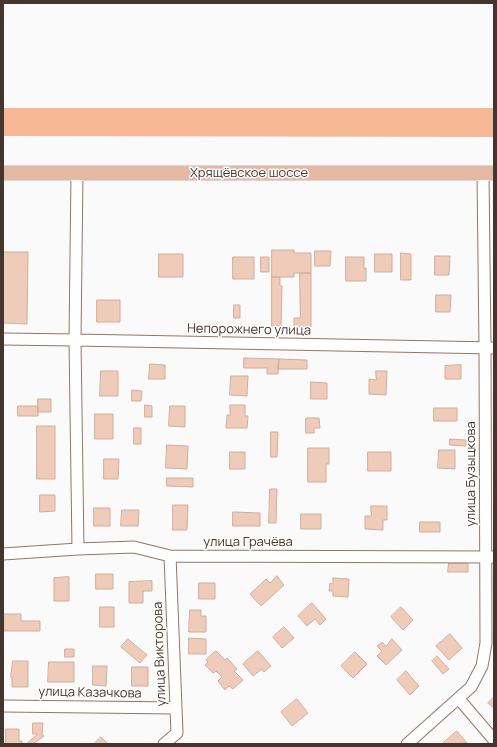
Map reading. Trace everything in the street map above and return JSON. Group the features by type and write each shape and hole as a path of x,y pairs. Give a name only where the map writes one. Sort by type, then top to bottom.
{"main road":[{"name":"Хрящёвское шоссе","path":"3,173 489,173"}],"street":[{"path":"77,173 75,340 78,549"},
{"name":"улица Бузыцкова","path":"407,744 471,687 482,666 486,643 490,557 489,173"},
{"name":"Непорожнего улица","path":"3,339 490,348"},
{"name":"улица Грачёва","path":"3,554 134,547 170,556 490,557"},
{"name":"улица Викторова","path":"164,744 177,733 170,556"},
{"path":"459,699 494,740"},
{"name":"улица Казачкова","path":"3,706 176,708"}],"shaded area":[{"path":"3,108 494,108 494,137 3,136"}],"building":[{"path":"272,250 294,250 294,253 311,253 311,273 294,273 294,277 272,277"},
{"path":"315,251 331,251 330,266 315,266"},
{"path":"3,252 28,252 27,324 3,323"},
{"path":"401,253 411,254 411,280 401,280"},
{"path":"159,254 183,254 183,277 159,277"},
{"path":"375,254 392,254 392,272 375,272"},
{"path":"435,256 450,256 449,275 435,275"},
{"path":"233,257 254,257 254,279 233,279"},
{"path":"261,257 269,257 269,272 261,272"},
{"path":"346,257 364,257 366,281 346,281"},
{"path":"300,273 311,273 311,327 294,327 294,318 300,318"},
{"path":"272,277 280,277 280,286 282,286 281,326 272,326"},
{"path":"436,295 451,295 450,312 436,312"},
{"path":"97,300 120,300 120,322 97,322"},
{"path":"234,305 240,305 240,318 234,318"},
{"path":"244,358 279,359 278,374 267,374 267,368 244,368"},
{"path":"279,359 307,360 307,369 278,369"},
{"path":"150,364 165,365 165,379 149,379"},
{"path":"461,365 461,379 445,379 445,366"},
{"path":"101,371 118,371 118,396 100,396"},
{"path":"376,371 387,371 386,395 369,394 369,379 376,380"},
{"path":"231,376 248,376 247,396 230,395"},
{"path":"311,382 327,383 327,399 311,399"},
{"path":"132,390 142,391 141,401 132,401"},
{"path":"38,399 51,399 51,412 38,412"},
{"path":"145,405 152,406 152,417 145,417"},
{"path":"230,405 245,405 245,416 248,416 247,428 226,428 227,415 230,415"},
{"path":"18,406 38,406 38,416 18,416"},
{"path":"170,406 185,406 185,427 169,426"},
{"path":"434,408 457,408 457,421 434,421"},
{"path":"95,414 113,414 113,439 95,439"},
{"path":"306,418 319,418 320,428 314,428 314,433 306,433"},
{"path":"37,426 55,426 55,479 37,479"},
{"path":"134,428 141,428 141,444 134,444"},
{"path":"271,432 278,432 277,457 271,457"},
{"path":"450,439 466,440 466,446 450,445"},
{"path":"167,445 188,446 187,469 166,468"},
{"path":"308,448 329,448 329,464 326,464 326,482 308,482"},
{"path":"439,450 455,450 455,469 438,468"},
{"path":"230,452 245,452 245,469 230,469"},
{"path":"368,452 391,452 391,471 368,471"},
{"path":"104,459 119,459 118,479 104,479"},
{"path":"167,478 193,478 193,487 167,486"},
{"path":"270,489 277,489 276,523 269,523"},
{"path":"40,495 55,495 55,511 40,512"},
{"path":"173,505 188,505 187,530 173,530"},
{"path":"371,506 387,506 387,520 383,520 383,530 365,529 365,516 371,516"},
{"path":"94,508 110,508 110,526 94,526"},
{"path":"122,510 139,510 138,526 121,526"},
{"path":"233,512 260,513 260,526 233,526"},
{"path":"301,514 321,514 321,529 301,529"},
{"path":"420,522 440,522 440,532 420,532"},
{"path":"449,563 468,563 468,572 448,572"},
{"path":"96,574 113,574 113,589 96,589"},
{"path":"277,576 284,585 261,606 250,594 266,579 270,583"},
{"path":"69,577 69,601 54,601 54,578"},
{"path":"333,578 349,579 348,597 333,596 333,591 329,591 330,583 333,584"},
{"path":"152,581 152,591 143,591 143,603 129,603 129,582"},
{"path":"199,583 215,583 215,599 199,599"},
{"path":"312,603 326,619 320,625 315,619 307,626 298,616"},
{"path":"100,607 114,607 114,627 100,627"},
{"path":"401,607 413,620 403,630 391,617"},
{"path":"190,610 201,610 201,616 206,616 206,632 189,632"},
{"path":"4,614 21,614 21,621 40,621 40,631 4,631"},
{"path":"284,627 294,638 282,648 273,637"},
{"path":"450,634 462,648 449,660 436,646"},
{"path":"189,638 206,639 206,654 189,654"},
{"path":"128,639 147,655 140,663 121,647"},
{"path":"392,639 402,650 386,665 377,656 382,651 377,646 382,642 386,646"},
{"path":"65,649 74,649 74,657 65,657"},
{"path":"216,651 225,660 227,658 237,669 234,671 243,680 233,689 229,686 225,690 218,681 222,677 216,671 213,673 205,665 208,662 206,660"},
{"path":"258,651 271,666 264,672 262,669 253,676 243,664"},
{"path":"355,652 367,664 353,678 341,666"},
{"path":"437,656 449,669 443,674 432,661"},
{"path":"13,661 28,661 28,687 12,687 11,677"},
{"path":"49,662 74,662 74,682 48,682"},
{"path":"93,666 107,666 106,686 93,685"},
{"path":"132,667 148,667 148,686 132,686"},
{"path":"406,671 419,686 410,695 397,680"},
{"path":"494,697 494,708 488,703"},
{"path":"297,699 308,713 292,726 281,712"},
{"path":"33,723 43,723 42,734 44,736 33,744 26,744 38,734 33,734"},
{"path":"6,729 19,729 19,741 22,741 22,744 6,744"},
{"path":"457,731 467,743 442,744"},
{"path":"101,737 108,744 94,744"}]}
